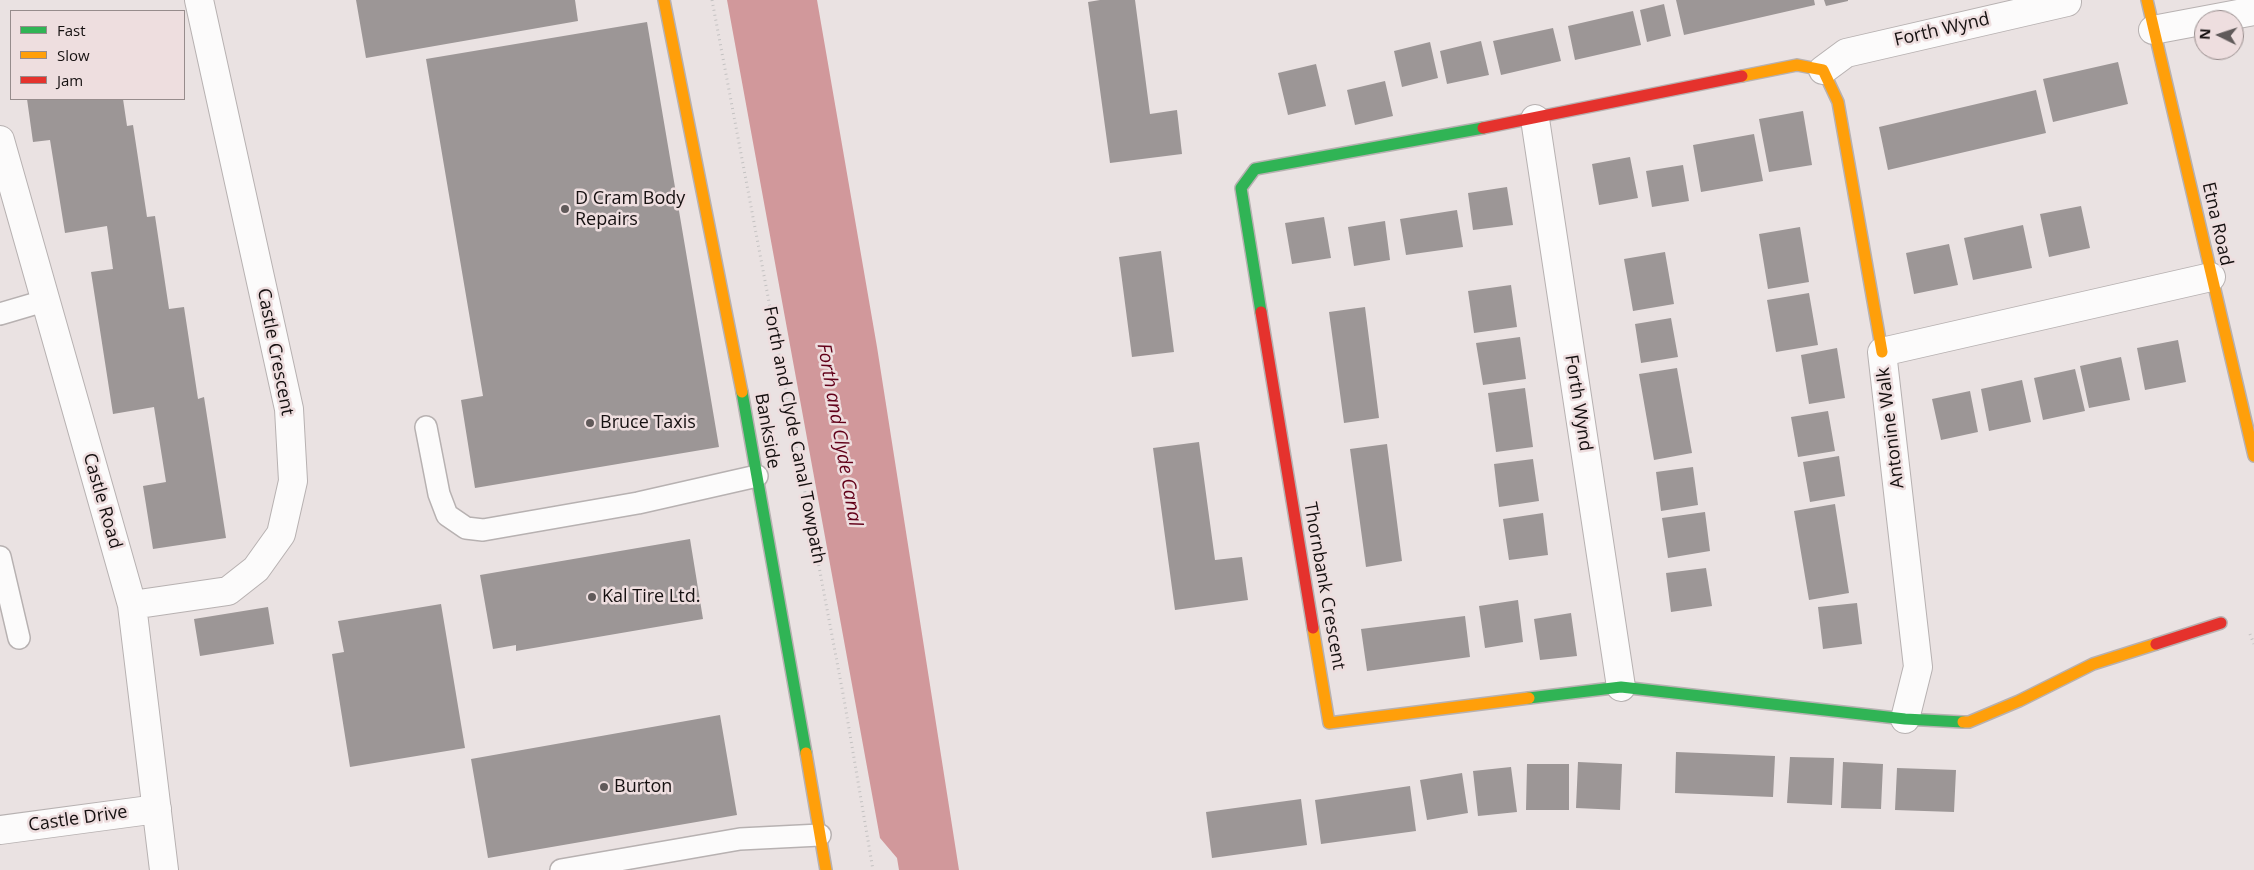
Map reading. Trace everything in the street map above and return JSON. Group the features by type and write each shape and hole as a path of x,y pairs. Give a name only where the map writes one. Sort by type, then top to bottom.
{"street":[{"name":"Castle Crescent","path":"132,606 228,591 256,569 281,534 294,481 289,408 199,0"},
{"name":"Bankside","path":"664,0 757,476 826,870"},
{"name":"Etna Road","path":"2147,0 2211,277 2247,399 2254,456"},
{"name":"Forth Wynd","path":"1823,70 1846,53 2067,2"},
{"path":"2153,30 2254,11"},
{"path":"1536,119 1798,65 1823,70 1838,102 1882,352"},
{"name":"Forth Wynd","path":"1536,119 1621,687"},
{"name":"Thornbank Crescent","path":"1536,119 1255,169 1241,188 1329,723 1621,687"},
{"name":"Castle Road","path":"0,140 44,301 132,606 164,870"},
{"name":"Antonine Walk","path":"1904,719 1918,666 1882,352 2211,277"},
{"path":"1621,687 1904,719 1969,722 2019,701 2092,664 2221,623"},
{"name":"Castle Drive","path":"0,830 156,809"}],"lane":[{"path":"0,314 44,301"},
{"path":"426,427 438,494 447,515 466,528 483,530 638,503 757,476"},
{"path":"0,558 19,638"},
{"path":"560,870 740,839 820,835"}],"path":[{"name":"Forth and Clyde Canal Towpath","path":"712,0 842,690 873,870"}],"water":[{"name":"Forth and Clyde Canal","path":"727,0 817,0 877,347 959,870 899,870 897,858 880,838"}],"building":[{"path":"356,0 575,0 578,21 366,58"},
{"path":"1135,0 1150,114 1177,110 1182,154 1110,163 1088,2"},
{"path":"1676,0 1814,0 1815,5 1684,35"},
{"path":"1824,0 1848,0 1848,1 1826,6"},
{"path":"1664,4 1671,36 1647,42 1640,10"},
{"path":"1633,11 1641,45 1575,60 1568,26"},
{"name":"D Cram Body Repairs","path":"647,22 719,447 475,488 461,400 483,396 426,59"},
{"path":"1553,28 1561,61 1501,75 1493,41"},
{"path":"1481,41 1489,75 1447,84 1440,51"},
{"path":"1430,42 1438,78 1402,87 1394,51"},
{"path":"2118,62 2128,104 2053,122 2043,79"},
{"path":"1316,64 1326,106 1288,115 1278,73"},
{"path":"1385,81 1393,116 1355,125 1347,90"},
{"path":"2036,90 2046,133 1888,170 1879,127"},
{"path":"27,100 123,100 127,126 133,125 147,217 155,216 169,309 184,307 198,399 204,397 226,538 153,549 143,486 166,482 154,407 113,414 91,272 113,269 107,226 65,233 50,140 33,142"},
{"path":"1803,111 1812,165 1769,172 1759,119"},
{"path":"1754,134 1763,181 1701,192 1693,145"},
{"path":"1630,157 1638,198 1599,205 1592,164"},
{"path":"1683,165 1689,201 1652,207 1646,171"},
{"path":"1507,187 1513,225 1473,230 1468,193"},
{"path":"2081,206 2090,248 2049,257 2040,214"},
{"path":"1457,210 1463,247 1406,255 1400,219"},
{"path":"1324,217 1331,258 1292,264 1285,223"},
{"path":"1385,221 1390,260 1354,266 1348,227"},
{"path":"2023,225 2032,268 1973,280 1964,238"},
{"path":"1800,227 1809,282 1768,289 1759,234"},
{"path":"1949,244 1958,285 1914,294 1906,253"},
{"path":"1161,251 1174,352 1132,357 1119,257"},
{"path":"1665,252 1674,304 1633,311 1624,259"},
{"path":"1511,285 1517,327 1474,333 1468,291"},
{"path":"1809,293 1818,345 1776,352 1767,300"},
{"path":"1365,307 1379,418 1344,423 1329,312"},
{"path":"1671,318 1678,357 1641,363 1635,324"},
{"path":"1520,337 1526,379 1483,385 1476,343"},
{"path":"2178,340 2186,382 2145,390 2137,348"},
{"path":"1837,348 1845,398 1809,404 1801,355"},
{"path":"2121,357 2130,400 2089,408 2080,366"},
{"path":"1677,368 1692,453 1654,460 1639,374"},
{"path":"2075,369 2085,411 2043,420 2034,378"},
{"path":"2022,380 2031,422 1989,431 1981,389"},
{"path":"1525,388 1533,447 1496,452 1488,393"},
{"path":"1970,391 1978,432 1941,440 1932,399"},
{"path":"1828,411 1835,451 1798,457 1791,417"},
{"path":"1199,442 1215,560 1242,557 1248,600 1175,610 1153,448"},
{"path":"1387,444 1402,561 1366,567 1350,449"},
{"path":"1839,456 1845,496 1810,502 1803,462"},
{"path":"1533,459 1539,501 1499,507 1494,464"},
{"path":"1693,467 1698,505 1661,511 1656,472"},
{"path":"1835,504 1849,593 1809,600 1794,511"},
{"path":"1705,512 1710,551 1668,558 1662,518"},
{"path":"1543,513 1548,555 1509,560 1503,519"},
{"name":"Kal Tire Ltd.","path":"690,539 703,619 516,651 516,645 493,649 480,575"},
{"path":"1706,568 1712,606 1671,612 1666,573"},
{"path":"1518,600 1523,642 1485,648 1479,606"},
{"path":"1857,603 1862,644 1823,649 1818,607"},
{"path":"441,604 465,748 350,767 332,654 344,652 338,621"},
{"path":"268,607 274,644 200,656 194,619"},
{"path":"1571,613 1577,656 1540,660 1534,619"},
{"path":"1465,616 1470,657 1367,671 1361,629"},
{"name":"Burton","path":"720,715 737,815 488,858 471,759"},
{"path":"1676,752 1775,756 1773,797 1675,793"},
{"path":"1790,757 1834,758 1832,805 1787,803"},
{"path":"1578,762 1622,764 1620,810 1576,808"},
{"path":"1843,762 1883,764 1881,809 1841,808"},
{"path":"1527,764 1569,764 1569,810 1526,810"},
{"path":"1511,767 1517,812 1478,816 1473,771"},
{"path":"1897,768 1956,770 1954,812 1895,810"},
{"path":"1462,773 1468,813 1427,820 1420,780"},
{"path":"1410,786 1416,831 1321,844 1315,800"},
{"path":"1301,799 1307,845 1212,858 1206,812"}],"traffic: fast":[{"path":"1261,312 1241,188 1255,169 1483,128"},
{"path":"742,392 806,753"},
{"path":"1529,698 1621,687 1905,719 1963,722"}],"traffic: slow":[{"path":"664,0 742,392"},
{"path":"2147,0 2254,456"},
{"path":"1742,76 1797,65 1823,70 1838,102 1882,352"},
{"path":"1313,628 1329,723 1529,698"},
{"path":"1963,722 1969,722 2019,701 2093,664 2156,644"},
{"path":"806,753 826,870"}],"traffic: jam":[{"path":"1483,128 1742,76"},
{"path":"1261,312 1313,628"},
{"path":"2156,644 2221,623"}],"place":[{"name":"D Cram Body Repairs","path":"565,209"},
{"name":"Bruce Taxis","path":"590,423"},
{"name":"Kal Tire Ltd.","path":"592,597"},
{"name":"Burton","path":"604,787"}]}
